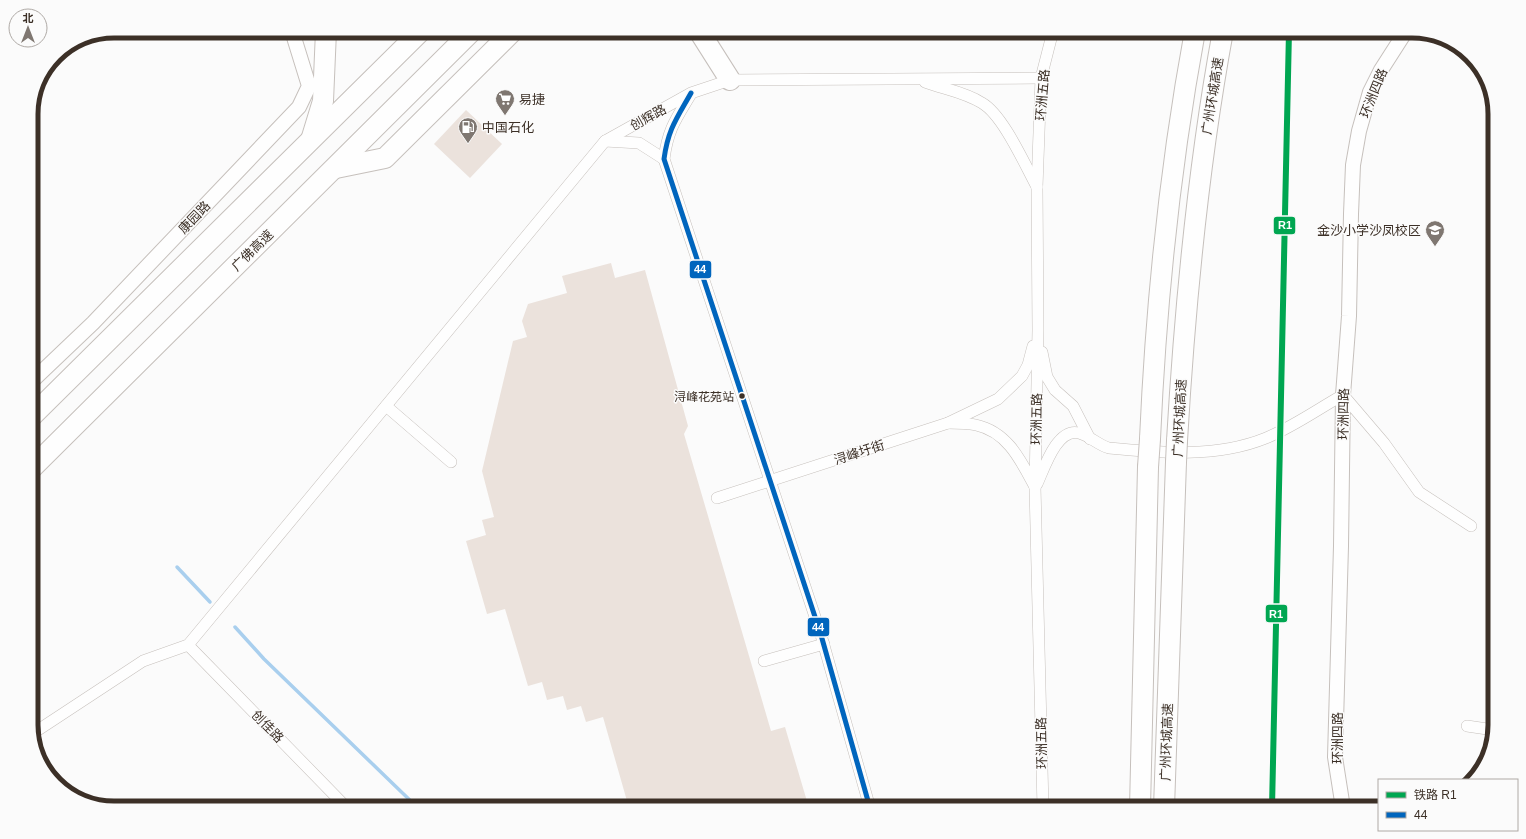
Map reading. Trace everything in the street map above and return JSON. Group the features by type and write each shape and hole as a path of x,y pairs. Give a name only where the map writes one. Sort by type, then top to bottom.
{"highway":[{"path":"312,140 323,101 326,38"},
{"path":"384,67 406,38"},
{"path":"38,410 414,38"},
{"name":"广佛高速","path":"38,462 336,168 465,38"},
{"path":"336,168 385,158 506,38"},
{"path":"703,38 730,80"},
{"path":"1168,223 1184,38"},
{"name":"广州环城高速","path":"1140,801 1148,467 1155,340 1174,159 1194,38"},
{"name":"广州环城高速","path":"1164,801 1177,440 1188,290 1194,224 1222,38"}],"street":[{"name":"康园路","path":"38,375 93,323 299,107 309,86 294,38"},
{"name":"环洲五路","path":"1043,801 1035,488 1038,330 1037,187 1041,78 1051,38"},
{"name":"环洲四路","path":"1342,801 1335,757 1341,546 1343,395 1349,316 1352,190 1356,143 1370,92 1381,70 1402,38"},
{"name":"创辉路","path":"605,141 691,93 730,80 1041,78"},
{"path":"917,79 968,95 984,104 997,117 1006,131 1037,187"},
{"path":"691,93 670,127 664,159 824,644 868,801"},
{"path":"38,730 143,660 188,644 605,141 639,143 664,159"},
{"path":"1038,330 1047,377 1055,390 1073,406 1090,438"},
{"path":"948,423 998,399 1022,376 1028,365 1038,330"},
{"path":"1035,488 1052,450 1061,438 1072,432 1080,433 1101,446 1120,449 1201,452 1242,446 1267,437 1343,395 1384,443 1419,492 1471,526"},
{"path":"386,406 451,462"},
{"path":"948,423 976,425 1006,440 1017,454 1035,488"},
{"name":"浔峰圩街","path":"717,498 948,423"},
{"name":"创佳路","path":"188,644 340,801"},
{"path":"764,661 824,644"},
{"path":"1466,726 1488,729"}],"building":[{"name":"中国石化","path":"466,110 502,144 470,178 434,144"},
{"path":"611,263 615,278 645,270 688,426 684,434 771,731 785,727 807,801 627,801 603,717 586,722 581,706 567,710 563,696 547,700 542,682 528,686 505,609 487,614 466,541 486,535 482,520 494,517 482,471 513,341 527,337 522,321 528,304 567,293 562,276"}],"waterway":[{"path":"177,567 210,602"},
{"path":"235,627 264,659 411,801"}],"rail line":[{"name":"R1","path":"1272,801 1289,38"}],"transit line":[{"name":"44","path":"691,93 677,117 668,140 664,159 821,635 868,801"}],"place":[{"name":"易捷","path":"505,116"},
{"name":"中国石化","path":"468,144"},
{"name":"金沙小学沙凤校区","path":"1435,247"},
{"name":"浔峰花苑站","path":"742,396"}]}
